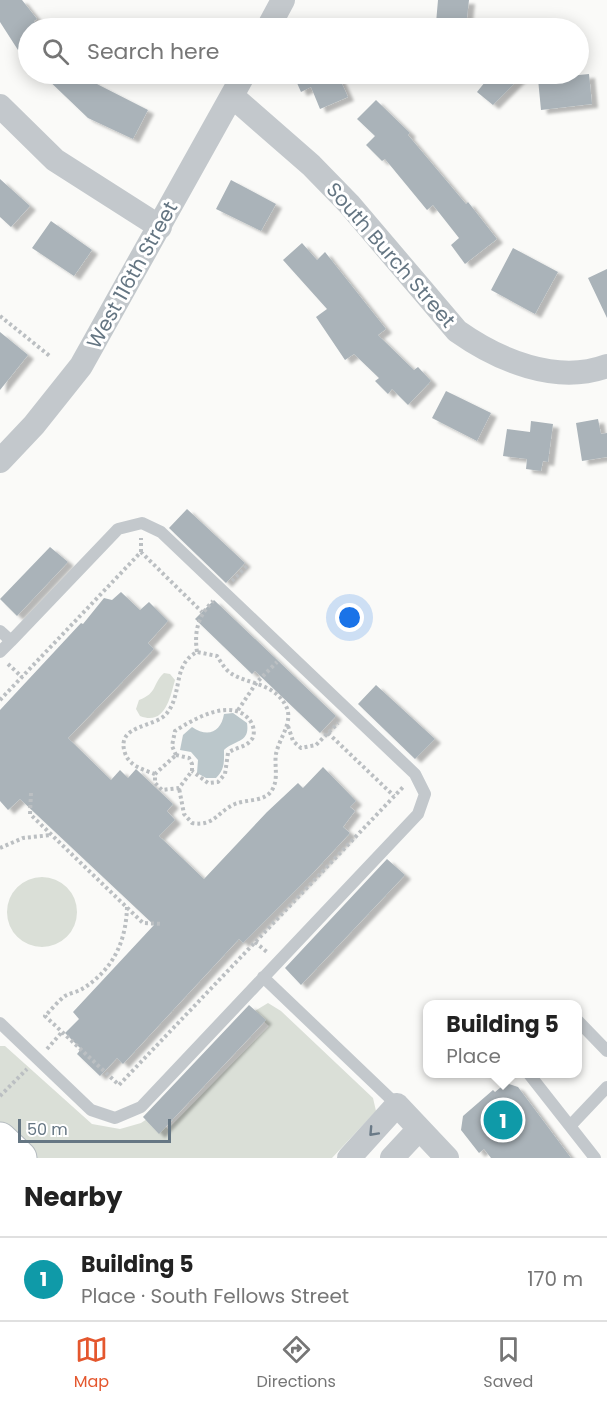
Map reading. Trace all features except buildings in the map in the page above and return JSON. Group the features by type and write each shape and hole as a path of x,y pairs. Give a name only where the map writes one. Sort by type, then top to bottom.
{"main road":[{"path":"0,1139 20,1158"}],"street":[{"path":"273,18 283,0"},
{"name":"West 116th Street","path":"0,461 34,425 81,366 239,84"},
{"name":"South Burch Street","path":"232,96 311,165 349,204 457,331 479,347 509,362 539,369 573,371 607,366"},
{"path":"0,106 55,160 160,227"},
{"path":"349,1158 397,1106 447,1158"},
{"path":"392,1158 419,1129"}],"lane":[{"path":"0,652 118,529 142,523 161,532 418,776 425,794 418,814 141,1107 115,1118 91,1110 0,1023"},
{"path":"0,631 10,641"},
{"path":"263,977 397,1106"},
{"path":"582,1025 607,1051"},
{"path":"532,1078 595,1158"},
{"path":"570,1125 607,1087"}],"path":[{"path":"0,316 51,357"},
{"path":"0,700 141,552 202,612"},
{"path":"155,774 132,763 125,754 124,742 128,733 160,720 168,713 174,702 182,664 197,652 208,652 217,656 232,674 257,682 276,696 286,707 293,741 301,748 316,745 349,711"},
{"path":"238,710 257,682 287,652"},
{"path":"8,664 22,677"},
{"path":"176,755 172,746 175,731 201,717 223,710 238,710 247,716 254,727 252,738 245,746 234,748 228,753 225,774 218,782 208,783 192,771"},
{"path":"179,788 184,814 192,823 202,825 216,820 232,805 261,799 272,791 276,777 275,756 288,725"},
{"path":"328,733 394,796"},
{"path":"176,755 189,758 192,771 179,788 162,790 155,783 155,774 176,755"},
{"path":"127,907 126,932 116,954 101,975 81,989 65,996 45,1016 119,1086 407,782"},
{"path":"31,793 30,814 144,923 163,924"},
{"path":"0,848 23,838 52,835"},
{"path":"255,942 269,955"},
{"path":"46,1049 62,1032"},
{"path":"0,1096 30,1066"}],"shaded area":[{"path":"164,673 170,674 175,680 165,708 155,717 140,716 136,709 139,700 152,691"},
{"path":"233,713 247,723 246,734 241,740 224,750 224,762 219,775 216,778 206,778 197,773 198,760 191,752 180,750 183,735 192,727 203,732 213,731 220,725 224,714"},
{"path":"42,877 55,880 67,887 74,899 77,912 74,925 67,937 55,944 42,947 29,944 17,937 10,925 7,912 10,899 17,887 29,880"},
{"path":"268,1003 281,1011 373,1098 376,1111 332,1158 34,1158 0,1126 0,1046 5,1046 92,1124 120,1129 141,1123 153,1115 168,1129 269,1026 253,1012"}],"place":[{"name":"Building 5","path":"503,1120"}]}
